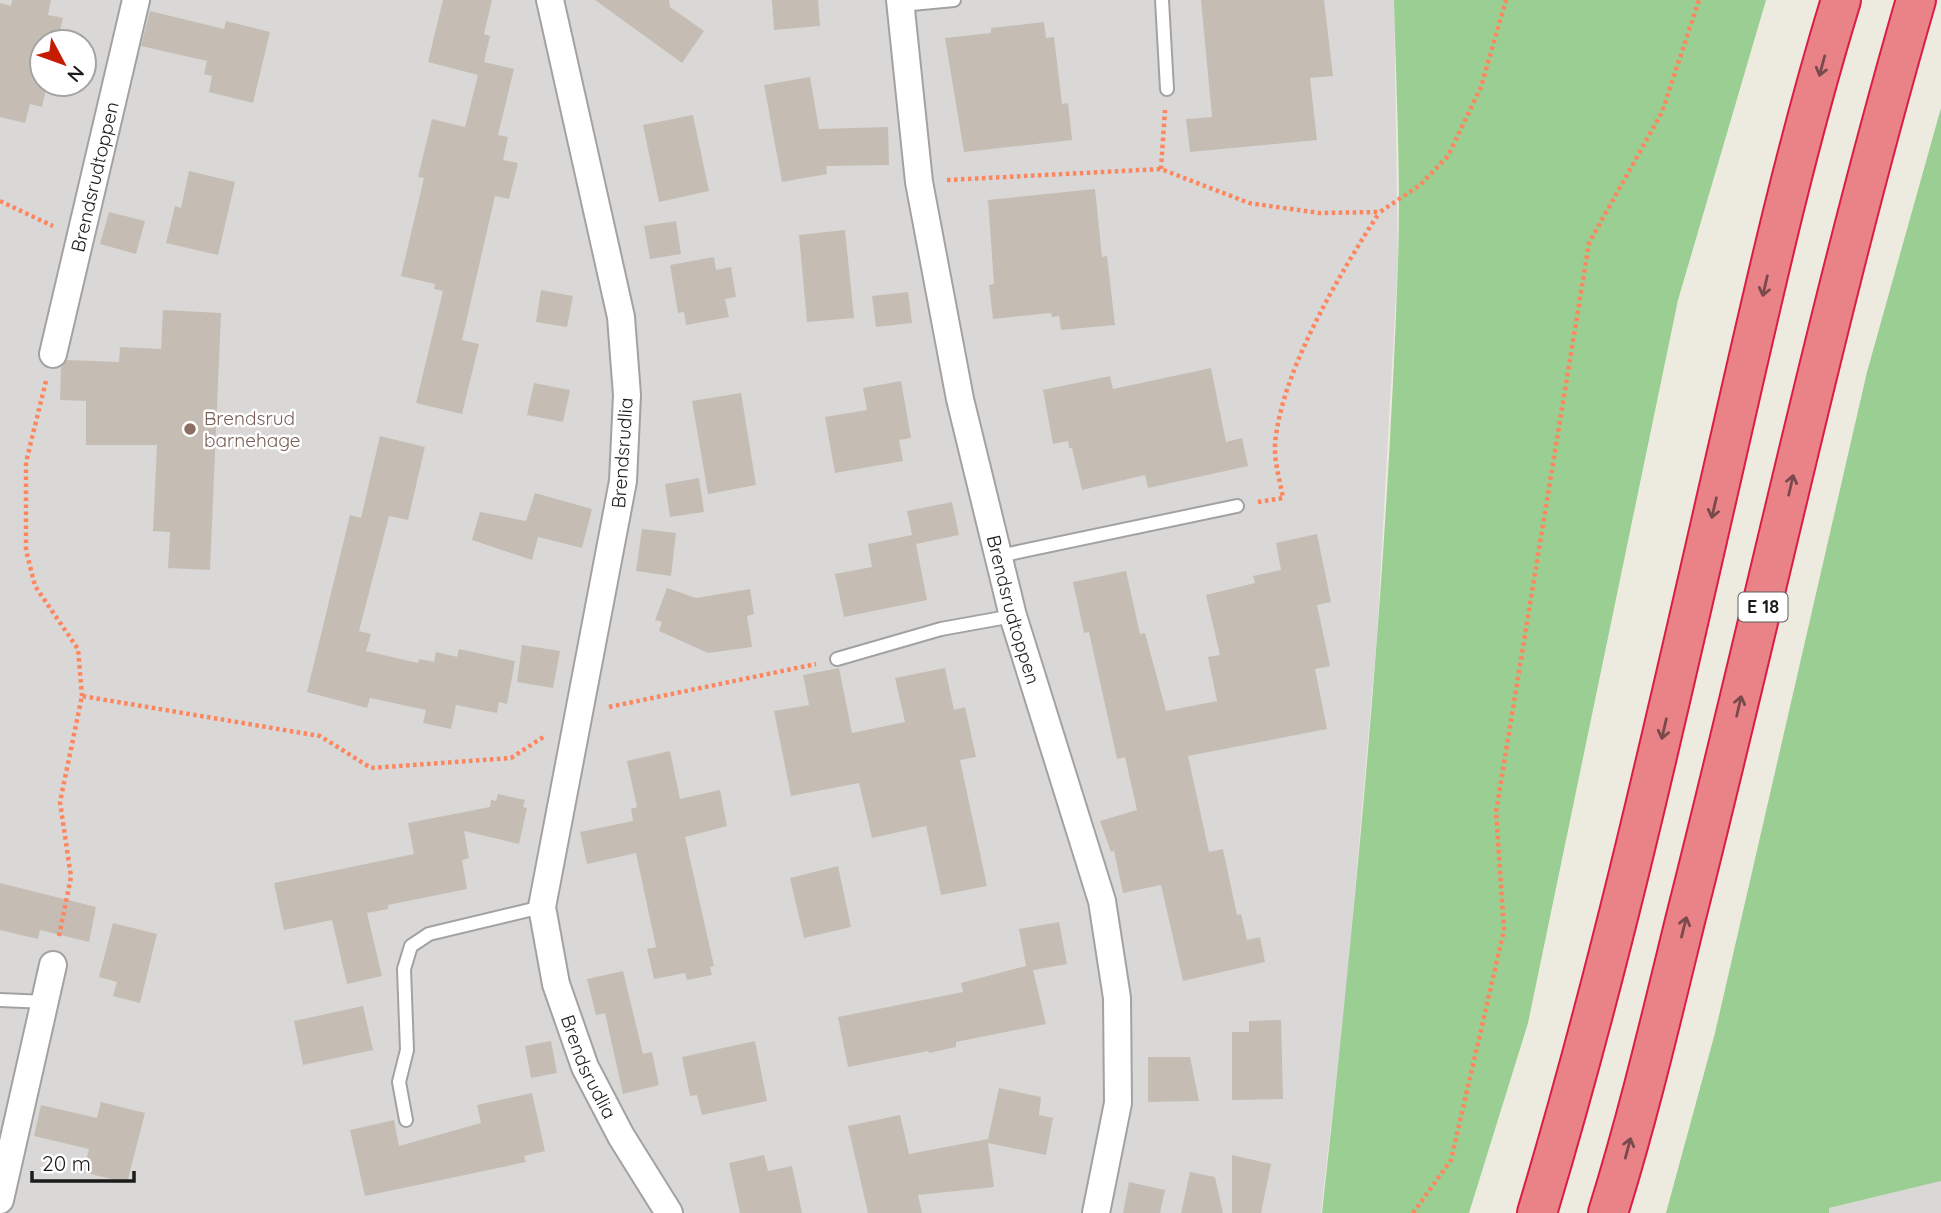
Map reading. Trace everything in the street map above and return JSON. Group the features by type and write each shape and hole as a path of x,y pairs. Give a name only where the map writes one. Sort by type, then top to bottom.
{"highway":[{"path":"1537,1213 1560,1136 1657,756 1769,269 1841,0"},
{"name":"E 18","path":"1608,1213 1627,1151 1722,777 1838,291 1916,0"}],"street":[{"name":"Brendsrudtoppen","path":"53,354 136,0"},
{"name":"Brendsrudlia","path":"550,0 621,317 627,396 623,481 542,907 556,984 585,1067 621,1136 668,1213"},
{"name":"Brendsrudtoppen","path":"900,2 919,182 960,399 1013,616 1102,901 1117,998 1118,1103 1096,1213"},
{"path":"0,1200 47,1002 53,965"}],"lane":[{"path":"900,2 954,0"},
{"path":"1162,0 1167,89"},
{"path":"999,556 1237,506"},
{"path":"837,659 941,629 1013,616"},
{"path":"406,1120 399,1082 407,1050 404,969 411,946 429,934 542,907"},
{"path":"0,1000 47,1002"}],"path":[{"path":"1237,506 1283,498 1275,446 1286,389 1345,265 1380,212 1420,185 1448,156 1481,87 1506,0"},
{"path":"1413,1213 1451,1160 1504,930 1496,812 1589,243 1662,112 1699,0"},
{"path":"1161,169 1167,89"},
{"path":"919,182 1161,169 1249,202 1320,213 1380,212"},
{"path":"0,201 81,239"},
{"path":"53,354 26,462 26,550 35,586 78,649 82,696 60,802 71,877 53,965"},
{"path":"82,696 320,736 371,768 511,758 580,712 837,659"}],"shaded area":[{"path":"0,0 1394,0 1398,260 1377,635 1347,983 1321,1213 0,1213"},
{"path":"1941,1181 1941,1213 1829,1213 1829,1208"}],"green space":[{"path":"1394,0 1766,0 1678,300 1528,1023 1469,1213 1322,1213 1359,857 1386,501 1399,230"},
{"path":"1941,108 1941,1181 1829,1208 1829,1213 1666,1213 1715,1033 1867,372"}],"building":[{"path":"12,0 51,0 48,15 63,18 60,28 28,28 28,98 44,98 42,107 30,104 25,123 0,117 0,3 11,6"},
{"path":"443,0 492,0 484,34 490,36 484,62 514,69 498,135 508,137 503,160 518,163 509,199 495,196 462,340 479,344 462,414 416,403 443,291 434,289 435,284 401,276 424,178 418,177 432,119 465,127 478,75 428,62"},
{"path":"595,0 669,0 670,7 704,31 682,63"},
{"path":"772,0 818,0 820,26 774,30"},
{"path":"1201,0 1324,0 1333,76 1310,78 1317,140 1190,152 1186,119 1212,117"},
{"path":"150,11 224,29 226,21 270,32 253,103 209,92 212,76 204,74 207,61 141,46"},
{"path":"1044,22 1046,38 1054,37 1062,104 1068,103 1072,140 964,152 945,38 991,33 991,28"},
{"path":"810,77 819,129 888,127 889,165 826,166 827,174 782,182 764,85"},
{"path":"693,115 709,191 659,202 643,125"},
{"path":"189,171 235,182 218,255 166,243 175,206 181,208"},
{"path":"1095,189 1102,257 1107,256 1115,325 1061,330 1059,316 1052,317 1051,313 993,319 989,285 994,284 988,200"},
{"path":"109,212 145,221 136,254 100,244"},
{"path":"676,221 681,254 650,259 644,226"},
{"path":"845,230 854,318 807,322 799,235"},
{"path":"714,257 716,270 731,267 736,297 725,299 729,317 686,325 684,312 678,313 670,265"},
{"path":"541,290 573,296 567,327 536,322"},
{"path":"908,292 912,323 876,327 872,296"},
{"path":"163,310 221,313 210,570 168,568 170,532 153,531 157,445 86,445 86,401 60,400 61,367 67,360 119,362 120,347 161,349"},
{"path":"1211,368 1226,442 1242,438 1248,466 1148,488 1145,475 1082,490 1068,441 1053,444 1043,390 1110,376 1113,389"},
{"path":"901,381 911,438 899,440 903,461 835,473 825,417 867,410 863,388"},
{"path":"534,383 570,390 563,422 527,415"},
{"path":"741,393 756,485 708,494 692,401"},
{"path":"380,436 425,447 408,520 389,516 359,631 371,634 366,651 418,663 419,659 434,662 436,652 457,657 459,649 515,661 507,704 499,702 497,713 456,705 451,729 423,723 426,710 370,698 367,708 307,692 350,515 361,518"},
{"path":"699,478 704,512 670,517 665,484"},
{"path":"535,493 592,509 582,548 538,537 532,560 472,540 480,512 526,521"},
{"path":"952,502 959,535 916,544 927,600 844,617 835,574 872,567 868,544 912,535 907,511"},
{"path":"642,529 676,533 671,576 636,571"},
{"path":"1317,534 1331,602 1317,605 1330,666 1315,669 1327,729 1188,756 1209,852 1223,849 1237,915 1241,914 1247,940 1260,937 1265,962 1183,981 1161,885 1123,893 1114,851 1111,852 1100,821 1137,810 1125,757 1117,759 1089,632 1084,633 1073,582 1126,571 1140,634 1145,633 1166,711 1217,701 1208,657 1220,655 1206,595 1255,583 1253,576 1281,570 1276,543"},
{"path":"667,588 696,598 750,589 754,614 747,616 752,647 708,653 659,631 662,622 655,620"},
{"path":"522,645 560,651 553,688 517,682"},
{"path":"839,668 852,733 905,722 895,678 945,668 954,710 965,707 976,757 960,760 987,886 941,895 926,826 872,838 859,783 791,796 774,711 809,705 803,675"},
{"path":"670,751 680,799 720,790 727,826 685,837 714,966 710,967 712,975 687,980 685,973 654,979 647,949 656,947 636,853 587,864 580,832 633,821 631,809 637,807 627,761"},
{"path":"498,794 525,800 523,807 527,808 519,844 464,831 469,858 462,860 467,889 388,905 388,909 367,913 382,976 347,984 332,920 284,930 274,883 414,854 408,823 490,807 491,800 496,801"},
{"path":"838,866 851,927 804,938 790,878"},
{"path":"0,883 96,907 89,942 40,930 38,939 0,930"},
{"path":"1059,922 1067,964 1033,970 1046,1024 956,1042 956,1047 929,1053 928,1051 848,1067 838,1017 963,992 961,983 1026,966 1019,929"},
{"path":"113,923 157,934 140,1003 113,996 117,982 99,977"},
{"path":"623,971 643,1054 652,1052 659,1085 623,1094 605,1013 596,1015 587,979"},
{"path":"363,1006 373,1050 303,1065 294,1021"},
{"path":"1281,1020 1283,1099 1232,1100 1232,1032 1249,1032 1249,1021"},
{"path":"551,1041 557,1073 531,1078 525,1046"},
{"path":"755,1041 767,1101 702,1115 697,1095 690,1096 682,1057"},
{"path":"1148,1057 1190,1057 1199,1101 1148,1102"},
{"path":"999,1088 1041,1097 1039,1115 1053,1118 1046,1155 988,1143 994,1187 918,1195 922,1213 868,1213 848,1126 900,1115 909,1154 988,1139"},
{"path":"532,1093 545,1151 524,1156 526,1162 365,1196 350,1130 394,1120 399,1146 481,1123 477,1105"},
{"path":"101,1102 145,1113 127,1183 83,1172 89,1149 34,1136 41,1105 97,1118"},
{"path":"764,1155 768,1171 792,1166 802,1213 740,1213 729,1163"},
{"path":"1232,1155 1271,1164 1261,1213 1232,1213"},
{"path":"1190,1172 1215,1177 1223,1213 1181,1213"},
{"path":"1129,1182 1165,1190 1160,1213 1123,1213"}],"place":[{"name":"Brendsrud barnehage","path":"190,429"}]}
